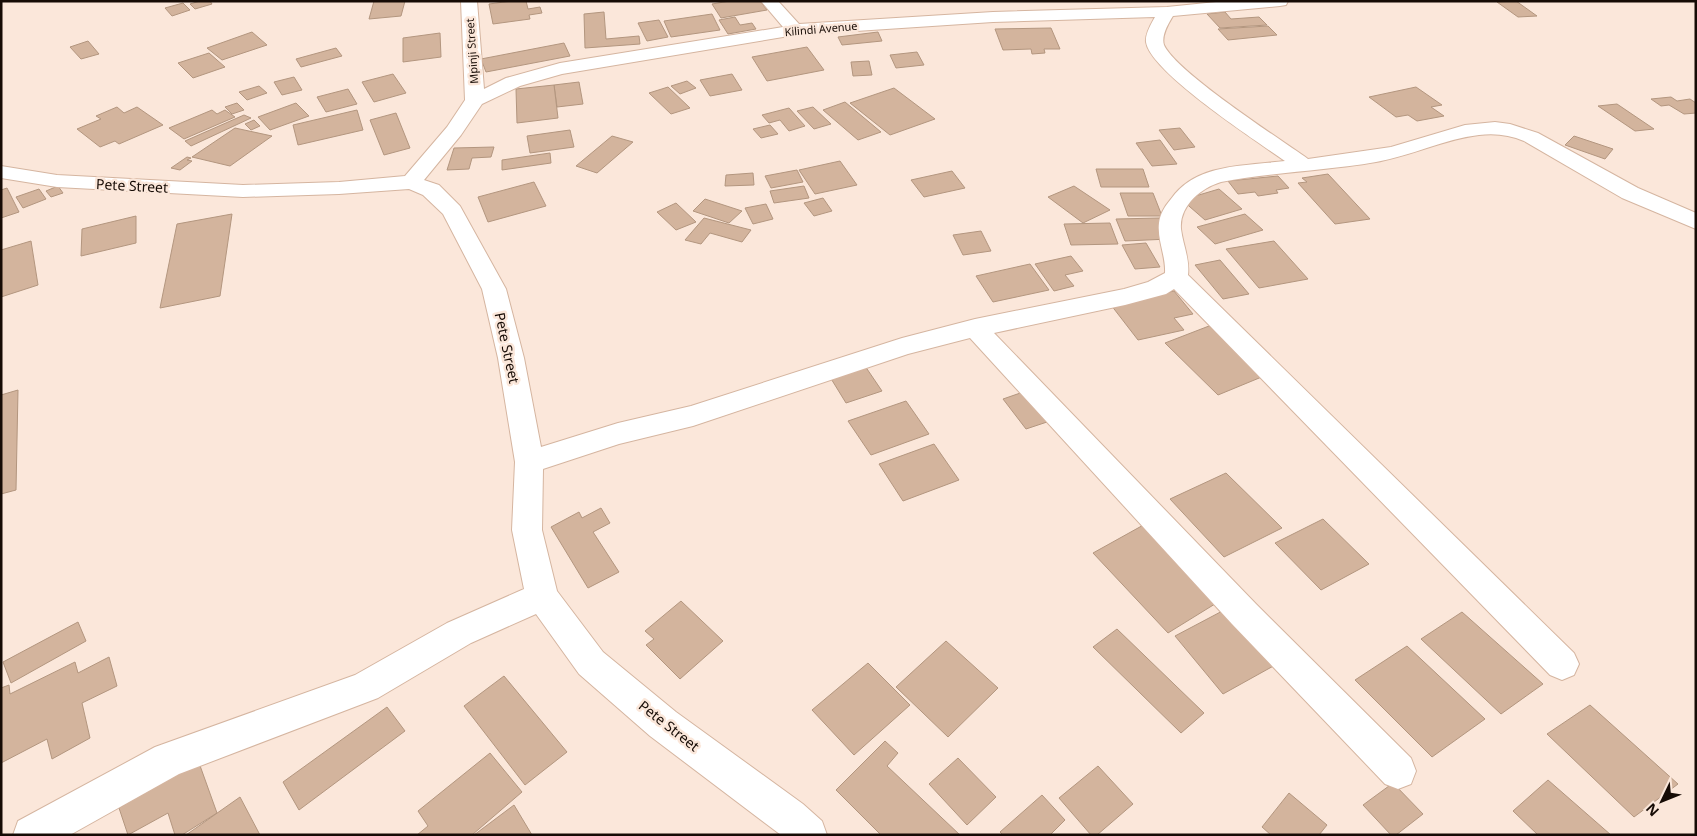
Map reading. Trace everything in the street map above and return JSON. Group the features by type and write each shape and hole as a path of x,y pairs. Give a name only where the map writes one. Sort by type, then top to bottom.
{"street":[{"name":"Mpinji Street","path":"468,1 475,100"},
{"path":"769,1 796,30"},
{"name":"Kilindi Avenue","path":"475,100 513,82 560,68 796,30 993,17 1167,12 1280,1"},
{"path":"1167,12 1158,28 1155,43 1161,55 1179,73 1225,109 1303,165"},
{"path":"411,182 454,131 475,100"},
{"path":"1176,277 1178,261 1170,227 1174,212 1183,198 1196,185 1212,179 1243,173 1393,153 1480,128 1496,127 1513,130 1536,140 1631,193 1675,210 1696,222"},
{"name":"Pete Street","path":"1,172 57,181 243,191 339,188 411,182 432,190 452,210 494,289 510,358 530,462 527,530 542,596 591,662 663,724 790,817 808,835"},
{"path":"530,462 618,434 693,416 902,347 975,328 1125,297 1158,288 1176,277"},
{"path":"1176,277 1562,664"},
{"path":"975,328 1244,614 1398,771"},
{"path":"32,835 168,760 366,687 459,633 542,596"}],"building":[{"path":"210,1 212,4 195,9 190,4"},
{"path":"374,1 405,1 401,16 369,19"},
{"path":"526,1 528,9 540,7 542,13 529,15 530,19 493,24 489,4"},
{"path":"730,1 760,1 767,10 721,18 712,4"},
{"path":"1516,1 1537,16 1518,17 1497,2"},
{"path":"183,3 190,10 172,16 165,8"},
{"path":"604,12 606,39 639,36 640,44 585,48 584,14"},
{"path":"1225,12 1231,19 1259,17 1267,25 1220,28 1207,14"},
{"path":"712,14 720,30 671,37 664,21"},
{"path":"735,17 740,25 752,23 756,29 728,34 719,20"},
{"path":"659,20 668,37 647,41 638,23"},
{"path":"1268,26 1277,35 1228,40 1218,29"},
{"path":"1051,28 1060,49 1044,49 1045,53 1032,54 1031,49 1003,50 995,29"},
{"path":"252,32 267,45 222,60 207,48"},
{"path":"878,32 882,41 842,45 838,37"},
{"path":"440,33 441,57 403,62 403,38"},
{"path":"88,41 99,54 81,59 70,47"},
{"path":"564,43 570,56 486,72 481,59"},
{"path":"807,47 824,70 767,81 752,57"},
{"path":"336,48 342,56 301,67 296,59"},
{"path":"917,52 924,65 896,68 890,55"},
{"path":"209,53 225,67 193,78 178,63"},
{"path":"869,61 872,75 853,76 851,62"},
{"path":"393,74 406,93 374,102 362,82"},
{"path":"732,74 742,90 710,96 700,80"},
{"path":"294,77 302,90 282,95 274,82"},
{"path":"687,81 696,88 680,94 671,86"},
{"path":"579,82 583,104 557,107 554,85"},
{"path":"554,85 558,118 517,123 516,89"},
{"path":"259,86 267,93 247,100 239,92"},
{"path":"668,87 690,108 671,114 649,93"},
{"path":"1416,87 1442,105 1431,107 1444,116 1417,121 1408,115 1396,117 1369,97"},
{"path":"894,88 935,119 890,135 850,103"},
{"path":"348,89 357,104 326,112 317,97"},
{"path":"1671,97 1677,101 1690,99 1696,103 1696,113 1684,114 1669,105 1661,106 1651,99"},
{"path":"845,102 881,132 858,140 823,110"},
{"path":"237,103 244,110 232,114 225,107"},
{"path":"296,103 309,116 270,130 258,117"},
{"path":"1617,104 1654,129 1635,131 1598,106"},
{"path":"117,107 124,113 137,107 163,125 119,144 115,141 100,147 77,129 101,119 96,116"},
{"path":"813,107 831,124 814,129 797,111"},
{"path":"789,108 805,126 789,131 780,120 769,123 762,115"},
{"path":"212,110 217,114 225,110 235,117 184,139 169,128"},
{"path":"357,110 363,130 298,145 293,125"},
{"path":"396,113 410,148 384,155 370,120"},
{"path":"244,115 251,118 191,146 185,141"},
{"path":"254,120 260,126 251,130 245,124"},
{"path":"770,125 778,134 761,138 753,129"},
{"path":"235,128 272,136 230,166 192,157"},
{"path":"1180,128 1195,147 1174,150 1159,130"},
{"path":"570,130 574,147 530,153 527,136"},
{"path":"612,136 633,142 597,173 576,166"},
{"path":"1574,136 1613,149 1605,159 1565,145"},
{"path":"1160,140 1177,164 1152,166 1136,143"},
{"path":"494,147 491,157 472,158 469,169 447,170 454,148"},
{"path":"550,153 551,163 502,170 502,160"},
{"path":"187,157 191,158 187,160 192,161 180,170 171,168"},
{"path":"840,161 857,185 815,194 799,170"},
{"path":"1096,169 1143,169 1149,187 1101,187"},
{"path":"797,170 803,182 771,188 765,176"},
{"path":"952,171 965,188 924,197 911,180"},
{"path":"753,173 754,185 725,186 726,175"},
{"path":"1328,174 1370,219 1335,224 1298,183 1307,182 1302,178"},
{"path":"1278,176 1289,188 1276,190 1278,193 1258,196 1255,192 1238,194 1228,181"},
{"path":"534,182 546,206 488,222 478,197"},
{"path":"58,186 63,193 51,197 46,191"},
{"path":"804,186 809,198 774,203 770,191"},
{"path":"1074,186 1110,210 1083,223 1048,197"},
{"path":"7,188 19,212 1,218 1,190"},
{"path":"39,189 46,199 23,208 16,197"},
{"path":"1219,189 1242,209 1205,220 1182,200"},
{"path":"1120,193 1153,193 1162,216 1128,216"},
{"path":"823,198 832,211 814,216 804,203"},
{"path":"705,199 742,211 729,223 693,211"},
{"path":"676,203 696,222 676,230 657,212"},
{"path":"766,204 773,219 753,224 745,208"},
{"path":"232,214 220,296 160,308 177,224"},
{"path":"1245,214 1263,230 1215,244 1197,227"},
{"path":"136,216 136,243 81,256 82,229"},
{"path":"704,218 751,230 742,242 710,233 701,244 685,240"},
{"path":"1159,218 1169,239 1125,241 1116,219"},
{"path":"1110,223 1118,244 1071,245 1064,224"},
{"path":"981,231 991,251 963,255 953,235"},
{"path":"31,241 38,285 1,297 1,250"},
{"path":"1274,241 1308,279 1259,288 1226,249"},
{"path":"1146,243 1160,267 1135,269 1122,245"},
{"path":"1071,256 1083,271 1065,275 1074,286 1054,291 1035,264"},
{"path":"1220,260 1249,294 1223,299 1195,265"},
{"path":"1030,264 1049,290 993,302 976,276"},
{"path":"1174,291 1193,314 1174,318 1184,330 1138,340 1111,305"},
{"path":"1209,326 1264,376 1218,395 1165,343"},
{"path":"865,366 882,391 846,403 830,377"},
{"path":"18,390 16,490 1,494 1,395"},
{"path":"1029,390 1053,420 1026,429 1003,399"},
{"path":"906,401 929,434 871,455 848,421"},
{"path":"934,444 959,480 903,501 879,464"},
{"path":"1226,473 1282,528 1224,557 1170,499"},
{"path":"601,508 610,523 593,532 619,572 588,588 551,527 579,512 582,518"},
{"path":"1323,519 1369,564 1321,590 1275,543"},
{"path":"1147,523 1223,599 1168,633 1093,553"},
{"path":"681,601 723,641 680,679 646,645 654,639 645,631"},
{"path":"1228,608 1277,664 1223,694 1175,636"},
{"path":"1462,612 1543,684 1501,714 1421,639"},
{"path":"78,622 86,641 11,683 3,662"},
{"path":"1117,629 1204,713 1181,733 1093,647"},
{"path":"946,641 998,688 948,737 896,687"},
{"path":"1407,646 1485,719 1432,757 1355,680"},
{"path":"109,657 117,686 82,703 90,738 52,759 47,739 1,763 1,688 9,685 10,694 75,662 78,673"},
{"path":"868,663 910,705 854,755 812,710"},
{"path":"504,676 567,752 525,785 464,706"},
{"path":"1590,705 1678,784 1634,817 1547,734"},
{"path":"387,707 405,731 299,810 283,782"},
{"path":"885,741 898,753 887,766 960,835 881,835 836,790"},
{"path":"490,753 522,792 472,835 417,835 428,826 418,811"},
{"path":"958,758 996,797 967,825 929,784"},
{"path":"198,760 217,813 182,835 175,835 168,813 128,835 119,808"},
{"path":"1098,766 1133,804 1097,835 1091,835 1059,798"},
{"path":"1548,780 1611,835 1538,835 1513,811"},
{"path":"1393,783 1423,814 1396,835 1391,835 1363,805"},
{"path":"1289,793 1327,825 1319,835 1271,835 1262,827"},
{"path":"1042,795 1065,820 1050,835 1003,835 1000,832"},
{"path":"240,797 260,835 186,835"},
{"path":"514,805 532,835 474,835"}]}
